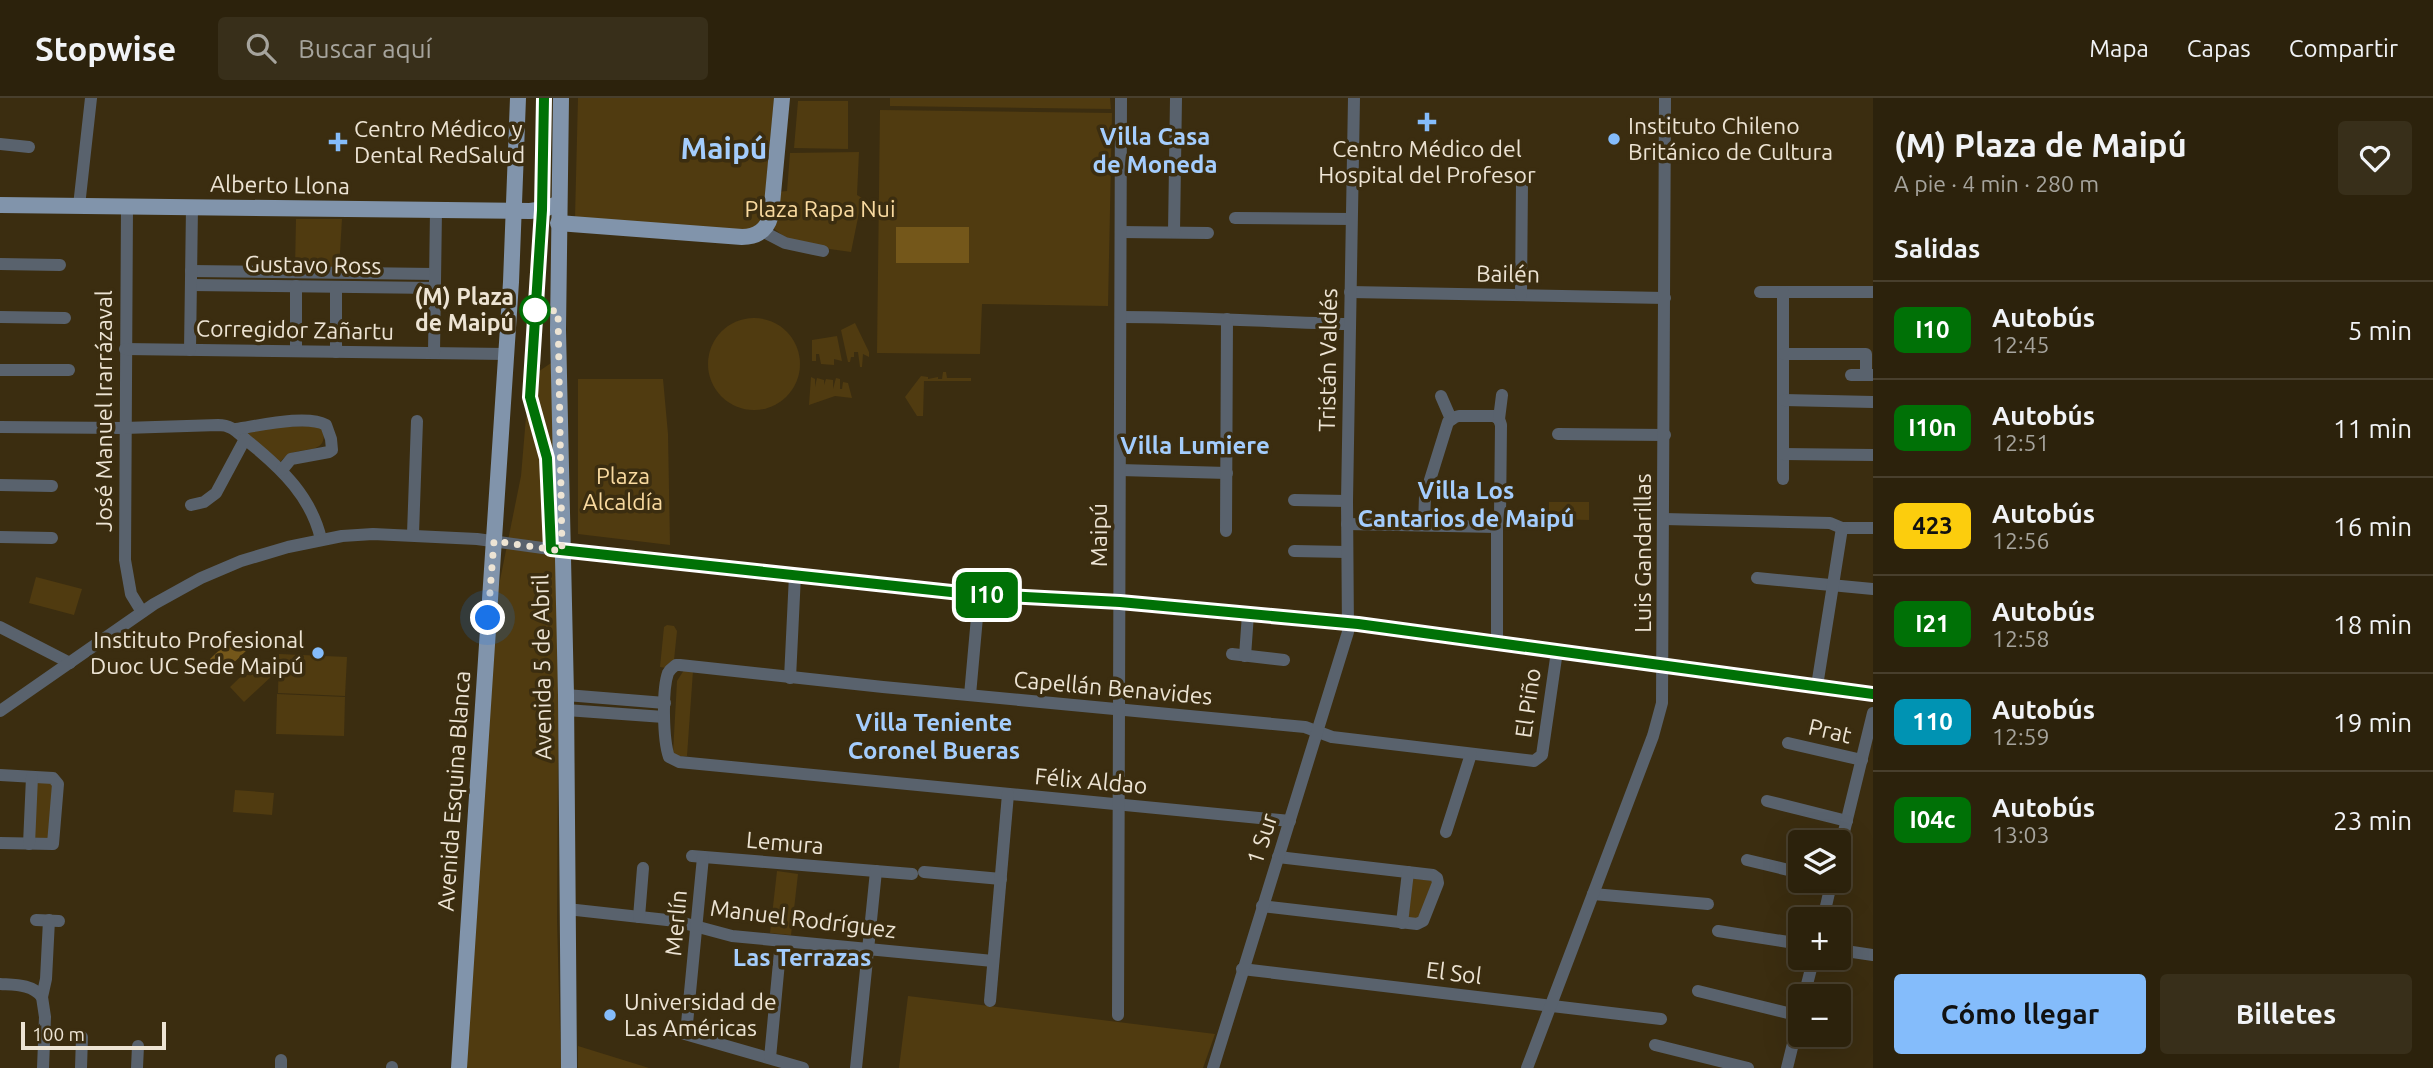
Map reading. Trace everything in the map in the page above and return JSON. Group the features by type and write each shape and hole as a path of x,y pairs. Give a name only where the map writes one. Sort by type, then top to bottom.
{"main road":[{"name":"Avenida Esquina Blanca","path":"459,1068 506,354 518,98"},
{"name":"Avenida 5 de Abril","path":"561,98 558,223 569,1068"},
{"path":"558,223 742,237 753,236 762,231 771,215 782,98"},
{"name":"Alberto Llona","path":"0,205 514,211 542,210 559,203"}],"street":[{"path":"79,206 91,98"},
{"name":"Maipú","path":"1118,1015 1121,98"},
{"path":"1174,232 1176,98"},
{"name":"Tristán Valdés","path":"1349,623 1347,501 1354,98"},
{"name":"Luis Gandarillas","path":"1527,1068 1658,724 1662,703 1665,98"},
{"path":"0,144 29,147"},
{"path":"1521,295 1522,183"},
{"name":"José Manuel Irarrázaval","path":"127,206 125,560 131,594 142,612"},
{"path":"190,350 192,207"},
{"path":"434,353 436,210"},
{"path":"1235,218 1351,219"},
{"path":"762,231 785,243 823,251"},
{"path":"1121,232 1208,233"},
{"path":"0,264 60,265"},
{"name":"Gustavo Ross","path":"191,278 435,281"},
{"name":"Gustavo Ross","path":"191,278 336,287 435,281"},
{"path":"296,286 296,351"},
{"path":"336,287 336,352"},
{"name":"Bailén","path":"1350,292 1665,298"},
{"path":"1760,292 1873,292"},
{"path":"1783,292 1783,479"},
{"path":"0,317 65,318"},
{"path":"1121,317 1350,324"},
{"path":"1226,531 1227,319"},
{"name":"Corregidor Zañartu","path":"125,349 506,354"},
{"path":"1784,354 1866,354 1869,375 1850,375"},
{"path":"0,370 69,370"},
{"path":"1499,419 1502,395"},
{"path":"1441,396 1451,419"},
{"path":"1784,400 1873,402"},
{"path":"1424,526 1427,488 1451,419 1459,416 1494,416 1499,419 1502,425 1500,520 1497,527 1497,643"},
{"path":"191,505 204,502 216,494 241,434 273,422 314,421 326,425 332,450 291,459 282,470"},
{"path":"413,534 417,421"},
{"path":"0,427 124,428 218,425 241,434 282,470 309,506 321,539"},
{"path":"1558,434 1665,435"},
{"path":"1783,454 1873,455"},
{"path":"1120,470 1227,472"},
{"path":"0,485 52,486"},
{"path":"1294,500 1347,501"},
{"path":"1664,519 1830,523 1842,528 1873,528"},
{"path":"1347,524 1497,527"},
{"path":"1817,686 1842,528"},
{"path":"0,711 142,612 186,586 226,567 272,551 321,539 365,534 413,534 494,541 562,551 979,595 1120,602 1349,623 1873,694"},
{"path":"0,537 52,538"},
{"path":"1294,551 1347,552"},
{"path":"790,678 795,575"},
{"path":"1757,578 1873,589"},
{"path":"970,695 979,595"},
{"path":"1248,614 1238,655 1284,660"},
{"name":"1 Sur","path":"1213,1068 1346,643 1349,623"},
{"path":"0,626 70,663"},
{"name":"El Piño","path":"1538,760 1543,752 1557,651"},
{"name":"Capellán Benavides","path":"665,703 668,673 676,665 681,665 790,678 1305,727 1332,737 1538,760"},
{"path":"566,702 665,703 664,717 566,702"},
{"path":"1845,830 1873,713"},
{"name":"Félix Aldao","path":"664,717 669,757 679,762 1290,821"},
{"name":"Prat","path":"1788,743 1862,760"},
{"path":"1446,832 1471,754"},
{"path":"0,775 56,779 57,798 55,842 49,845 0,843"},
{"path":"29,844 32,776"},
{"path":"990,1001 1008,794"},
{"path":"1767,802 1847,821"},
{"name":"Lemura","path":"697,856 1001,879"},
{"name":"Merlín","path":"686,1034 696,928 697,856"},
{"path":"1262,906 1418,924 1423,921 1438,883 1433,875 1278,856"},
{"path":"1746,860 1788,870"},
{"path":"639,917 643,868"},
{"path":"856,1068 876,871"},
{"path":"1402,923 1408,872"},
{"path":"1593,894 1708,904"},
{"name":"Manuel Rodríguez","path":"567,909 676,921 721,934 993,961"},
{"path":"41,997 46,979 48,920"},
{"path":"1717,931 1788,942"},
{"path":"770,1058 781,941"},
{"path":"1851,952 1873,955"},
{"name":"El Sol","path":"1242,969 1661,1019"},
{"path":"0,984 26,986 37,991 41,997 45,1017 43,1068"},
{"path":"1698,991 1788,1010"},
{"path":"671,1030 803,1068"},
{"path":"81,1068 82,1037"},
{"path":"1656,1045 1748,1068"},
{"path":"137,1068 138,1046"},
{"path":"1787,1068 1792,1047"}],"green space":[{"path":"578,98 774,98 763,219 748,230 575,218"},
{"path":"890,98 1110,98 1111,109 890,106"},
{"path":"798,101 848,101 848,149 794,148"},
{"path":"880,110 1112,113 1108,306 982,304 980,354 877,353"},
{"name":"Plaza Rapa Nui","path":"859,152 857,195 862,198 851,252 794,244 773,228 777,192 787,191 790,153"},
{"path":"296,219 342,219 339,270 295,269"},
{"path":"754,318 772,321 787,331 797,346 800,364 797,382 787,397 772,407 754,410 736,407 721,397 711,382 708,364 711,346 721,331 736,321"},
{"path":"855,323 869,352 869,357 863,354 862,367 858,352 854,352 854,357 848,362 841,330"},
{"path":"837,336 842,361 834,359 834,365 821,364 819,354 816,354 816,361 812,361 812,340"},
{"path":"551,363 559,574 557,921 561,1068 465,1068 496,600 521,476 526,417 535,374"},
{"path":"943,372 946,372 947,378 971,378 971,381 924,381 923,416 917,416 905,397 921,376 942,379"},
{"path":"811,377 815,379 815,387 817,378 824,380 824,385 826,379 833,380 833,389 836,378 840,379 840,389 843,382 848,383 852,398 835,396 809,405"},
{"name":"Plaza Alcaldía","path":"578,379 663,379 668,434 670,545 578,534"},
{"path":"273,427 323,428 323,442 320,446 290,454 278,464 244,434"},
{"path":"1549,502 1589,502 1589,520 1549,519"},
{"path":"36,577 82,589 74,615 29,603"},
{"path":"674,626 677,631 674,660 666,668 660,667 664,627"},
{"path":"279,654 347,657 345,696 278,693"},
{"path":"258,660 273,675 244,702 230,687"},
{"path":"684,670 693,671 687,756 676,756 673,753 677,681"},
{"path":"277,694 345,697 344,736 276,734"},
{"path":"53,780 53,839 34,842 34,783"},
{"path":"235,790 274,793 272,815 233,812"},
{"path":"777,871 798,874 791,935 770,933"},
{"path":"1410,878 1433,881 1417,922 1404,921"},
{"path":"908,996 1215,1034 1203,1068 899,1068"},
{"path":"578,1046 649,1068 578,1068"}],"shaded area":[{"path":"896,227 969,227 969,263 896,263"},
{"path":"236,634 249,648 223,673 210,659"}],"bus line":[{"name":"I10","path":"544,98 542,210 530,397 547,458 551,549 970,594 1120,602 1358,624 1873,694"}],"place":[{"name":"Centro Médico del Hospital del Profesor","path":"1427,122"},
{"name":"Instituto Chileno Británico de Cultura","path":"1614,139"},
{"name":"Centro Médico y Dental RedSalud","path":"338,142"},
{"name":"(M) Plaza de Maipú","path":"535,310"},
{"name":"Instituto Profesional Duoc UC Sede Maipú","path":"318,653"},
{"name":"Universidad de Las Américas","path":"610,1015"}],"district":[{"name":"Maipú","path":"724,149"},
{"name":"Villa Casa de Moneda","path":"1155,151"},
{"name":"Villa Lumiere","path":"1195,446"},
{"name":"Villa Los Cantarios de Maipú","path":"1466,505"},
{"name":"Villa Teniente Coronel Bueras","path":"934,737"},
{"name":"Las Terrazas","path":"802,958"}],"route":[{"path":"488,618 494,541 562,551 558,311 535,310"}]}
